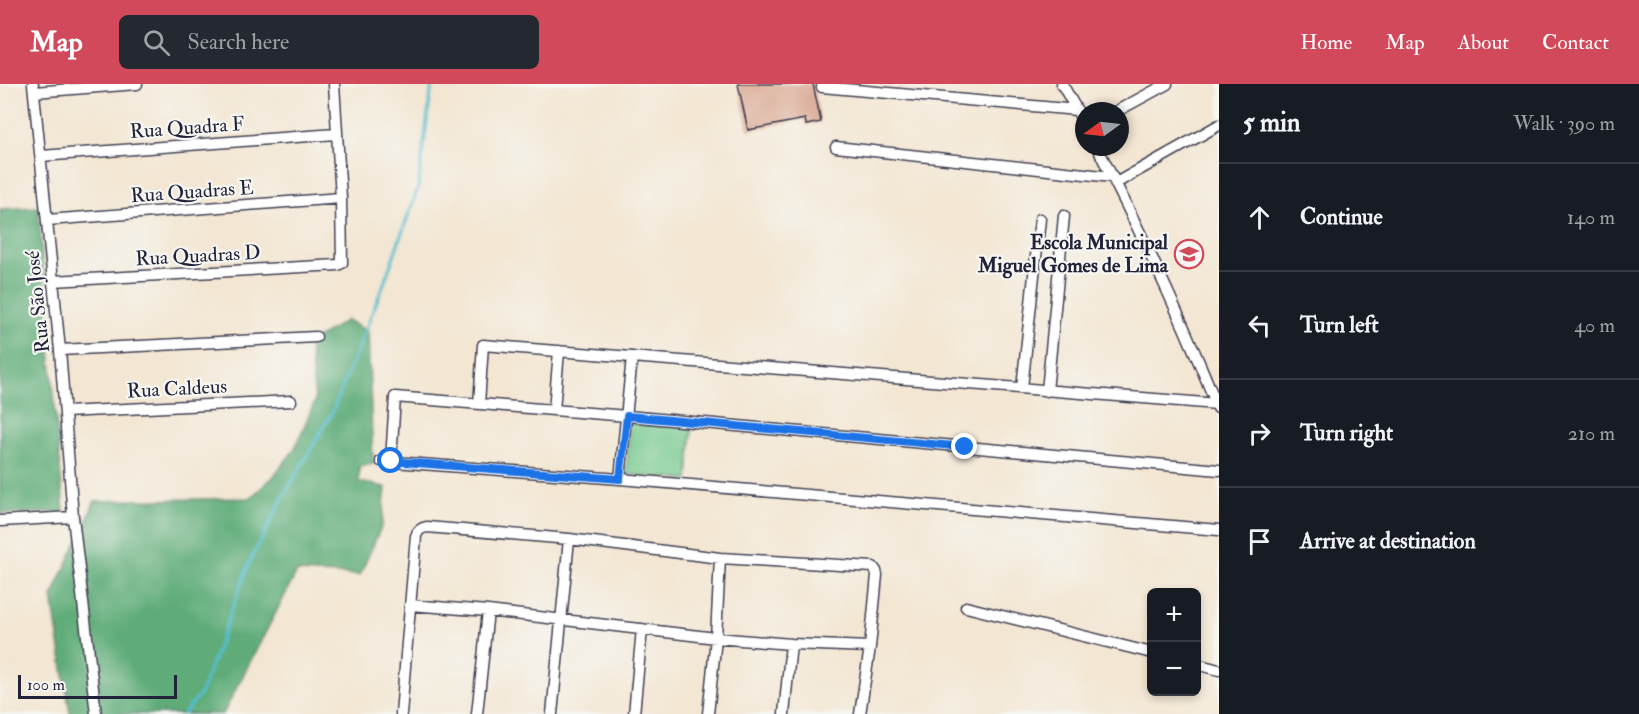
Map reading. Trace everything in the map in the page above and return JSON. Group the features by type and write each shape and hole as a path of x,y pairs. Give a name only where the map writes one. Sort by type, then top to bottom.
{"street":[{"path":"34,88 137,84"},
{"path":"334,84 340,198"},
{"path":"1062,84 1075,107"},
{"path":"1129,105 1167,84"},
{"path":"822,87 1075,110"},
{"name":"Rua São José","path":"34,88 60,350 73,518 96,714"},
{"path":"836,147 1114,180 1219,125"},
{"name":"Rua Quadra F","path":"41,156 336,134"},
{"path":"479,404 483,345 1047,390 1218,407 1184,328 1102,156"},
{"name":"Rua Quadras E","path":"47,220 340,198"},
{"name":"Rua Quadras D","path":"53,281 338,265 343,259 340,198"},
{"path":"1047,390 1064,216"},
{"path":"1022,388 1040,219"},
{"path":"60,350 316,337"},
{"path":"554,410 559,351"},
{"path":"620,479 633,357"},
{"path":"1219,470 394,397 386,461 1219,530"},
{"name":"Rua Caldeus","path":"64,412 291,401"},
{"path":"0,521 73,518"},
{"path":"401,714 416,536 417,531 427,527 569,539 720,558 873,567 877,575 870,648 860,714"},
{"path":"552,714 569,539"},
{"path":"708,714 716,638 720,558"},
{"path":"410,605 488,611 716,638 870,648"},
{"path":"966,607 1147,652"},
{"path":"477,714 488,611"},
{"path":"634,714 642,629"},
{"path":"784,714 791,644"},
{"path":"1201,665 1219,670"}],"green space":[{"path":"38,207 64,512 0,514 0,209"},
{"path":"347,320 368,332 373,463 359,467 359,482 386,487 382,525 360,575 297,572 223,714 70,714 52,597 95,501 250,498 273,477 294,450 315,401 309,343"},
{"path":"630,423 692,428 688,480 626,474"}],"building":[{"path":"738,84 813,84 821,122 806,125 805,119 748,130"}],"waterway":[{"path":"184,714 201,693 250,561 286,492 332,413 383,286 418,188 432,84"}],"place":[{"name":"Escola Municipal Miguel Gomes de Lima","path":"1189,254"}],"route":[{"path":"391,461 620,479 627,416 965,447"}]}
